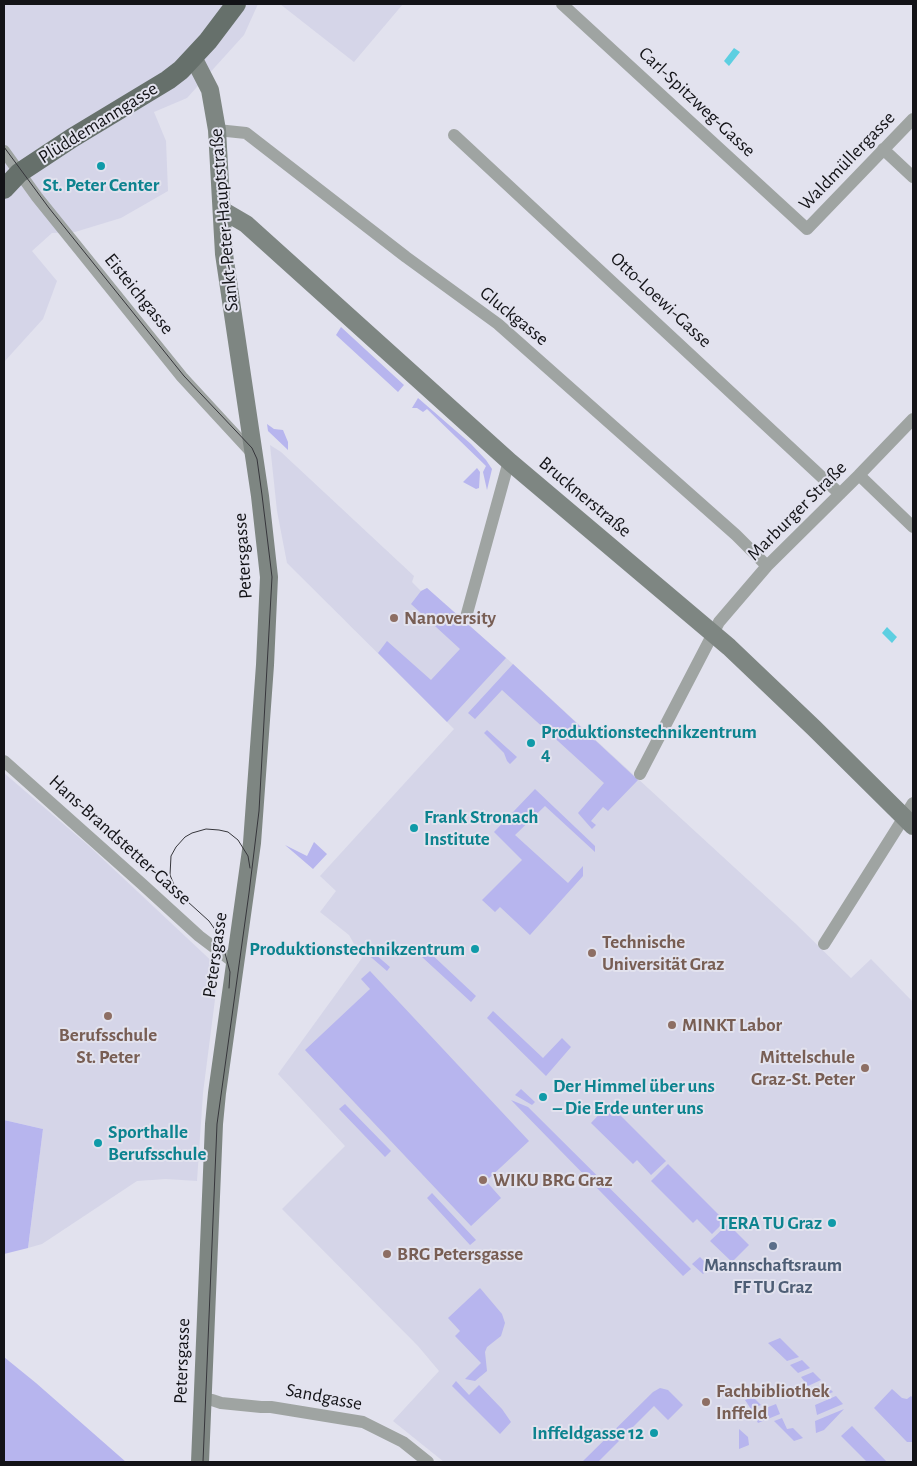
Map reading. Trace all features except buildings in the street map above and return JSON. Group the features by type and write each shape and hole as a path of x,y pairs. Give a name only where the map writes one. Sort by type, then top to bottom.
{"main road":[{"path":"193,57 236,4"},
{"name":"Sankt-Peter-Hauptstraße","path":"193,57 210,90 217,130 227,274 253,455"},
{"name":"Plüddemanngasse","path":"4,189 19,173 72,138 168,80 193,57"},
{"name":"Brucknerstraße","path":"222,210 246,224 510,462 712,634 910,815"},
{"name":"Petersgasse","path":"200,1462 214,1124 255,812 266,648 269,577 265,531 253,455"}],"street":[{"name":"Carl-Spitzweg-Gasse","path":"562,4 807,229"},
{"name":"Waldmüllergasse","path":"807,229 913,119"},
{"name":"Gluckgasse","path":"217,130 246,133 406,257 498,324 736,535 767,566"},
{"name":"Otto-Loewi-Gasse","path":"454,135 840,494"},
{"path":"883,149 913,177"},
{"name":"Eisteichgasse","path":"4,151 63,229 182,377 253,455"},
{"name":"Marburger Straße","path":"640,774 719,622 767,566 913,419"},
{"path":"466,616 510,462"},
{"path":"859,475 913,527"},
{"name":"Hans-Brandstetter-Gasse","path":"4,761 199,936 236,964"},
{"path":"824,944 856,890 910,815"},
{"name":"Sandgasse","path":"203,1399 261,1408 270,1407 363,1422 403,1442 428,1462"}],"shaded area":[{"path":"4,4 258,4 244,35 187,98 154,112 166,141 168,191 121,218 75,232 52,233 32,251 57,281 43,319 4,362"},
{"path":"280,4 403,4 354,62"},
{"path":"734,48 740,52 729,66 724,61"},
{"path":"341,327 404,385 398,392 336,335"},
{"path":"418,398 471,444 486,460 492,469 487,490 483,472 486,466 427,409 423,412 417,408 412,408"},
{"path":"267,424 274,429 283,430 288,442 288,450 268,431"},
{"name":"Technische Universität Graz","path":"270,445 281,452 414,576 412,582 421,591 427,588 513,664 796,924 851,978 871,959 913,1002 913,1462 444,1462 393,1421 439,1371 418,1346 282,1209 345,1146 278,1074 362,958 349,935 320,912 336,891 320,876 454,729 287,563 277,511"},
{"path":"477,468 480,472 479,488 476,489 463,482"},
{"path":"427,588 506,658 447,722 378,653 387,641 431,680 460,649 411,604 421,591"},
{"path":"887,627 897,637 892,643 882,633"},
{"path":"513,664 638,780 608,811 603,807 591,821 596,825 592,829 578,813 604,783 502,690 475,719 468,713"},
{"path":"487,730 517,757 510,764 504,753 484,733"},
{"name":"Berufsschule St. Peter","path":"4,773 89,846 219,968 203,1093 197,1181 166,1179 137,1181 42,1244 28,1248 43,1129 4,1120"},
{"path":"535,789 595,846 595,852 545,806 515,835 568,883 583,866 583,876 530,935 500,907 495,912 482,900 522,860 494,832"},
{"path":"314,842 327,854 313,869 285,845 307,856"},
{"path":"368,948 390,967 387,971 365,952"},
{"path":"428,951 476,996 471,1002 422,957"},
{"path":"370,971 529,1141 486,1181 501,1198 471,1226 305,1050 370,989 361,979"},
{"path":"493,1011 543,1058 562,1038 571,1047 546,1076 487,1018"},
{"path":"521,1089 535,1102 532,1105 515,1095"},
{"path":"511,1100 528,1107 691,1269 683,1276"},
{"path":"345,1104 391,1151 385,1157 339,1109"},
{"path":"609,1104 666,1161 651,1175 637,1160 633,1164 591,1123"},
{"path":"4,1120 43,1129 28,1248 4,1254"},
{"path":"668,1164 725,1221 712,1234 697,1219 693,1223 651,1181"},
{"path":"432,1193 476,1240 470,1245 427,1198"},
{"path":"728,1224 749,1245 732,1262 710,1241"},
{"path":"700,1257 710,1267 703,1274 692,1264"},
{"path":"480,1288 502,1314 505,1323 501,1336 487,1347 485,1352 487,1371 475,1381 465,1379 481,1363 455,1336 460,1331 448,1318"},
{"path":"780,1338 799,1357 787,1361 768,1343"},
{"path":"4,1357 36,1383 126,1462 4,1462"},
{"path":"802,1360 810,1368 798,1373 790,1365"},
{"path":"813,1372 821,1380 808,1386 801,1377"},
{"path":"456,1381 469,1395 479,1385 502,1409 511,1422 500,1434 452,1386"},
{"path":"825,1384 833,1392 816,1399 811,1389"},
{"path":"660,1388 668,1390 683,1405 668,1420 654,1406 598,1462 582,1462 653,1392"},
{"path":"892,1389 902,1398 907,1399 911,1396 913,1398 913,1442 907,1442 874,1408"},
{"path":"836,1396 843,1404 817,1415 815,1405"},
{"path":"753,1397 761,1405 751,1409 745,1400"},
{"path":"776,1404 780,1414 758,1423 753,1413"},
{"path":"844,1409 824,1430 816,1433 815,1421"},
{"path":"782,1418 787,1429 793,1428 803,1438 794,1441 774,1421"},
{"path":"852,1426 887,1462 867,1462 841,1436"},
{"path":"739,1429 748,1437 749,1445 739,1449"}],"tram line":[{"path":"4,147 49,208 184,376 252,448 257,459 272,577 259,811 217,1124 203,1462"},
{"path":"229,988 230,972 221,938 209,921 177,892 170,875 171,856 185,837 192,833 206,829 219,830 228,832 238,840 248,856 250,868"}],"place":[{"name":"St. Peter Center","path":"101,166"},
{"name":"Nanoversity","path":"394,618"},
{"name":"Produktionstechnikzentrum 4","path":"531,743"},
{"name":"Frank Stronach Institute","path":"414,828"},
{"name":"Produktionstechnikzentrum","path":"475,949"},
{"name":"Technische Universität Graz","path":"592,953"},
{"name":"Berufsschule St. Peter","path":"108,1016"},
{"name":"MINKT Labor","path":"672,1025"},
{"name":"Mittelschule Graz-St. Peter","path":"865,1068"},
{"name":"Der Himmel über uns – Die Erde unter uns","path":"543,1097"},
{"name":"Sporthalle Berufsschule","path":"98,1143"},
{"name":"WIKU BRG Graz","path":"483,1180"},
{"name":"TERA TU Graz","path":"832,1223"},
{"name":"Mannschaftsraum FF TU Graz","path":"773,1246"},
{"name":"BRG Petersgasse","path":"387,1254"},
{"name":"Fachbibliothek Inffeld","path":"706,1402"},
{"name":"Inffeldgasse 12","path":"654,1433"}]}
